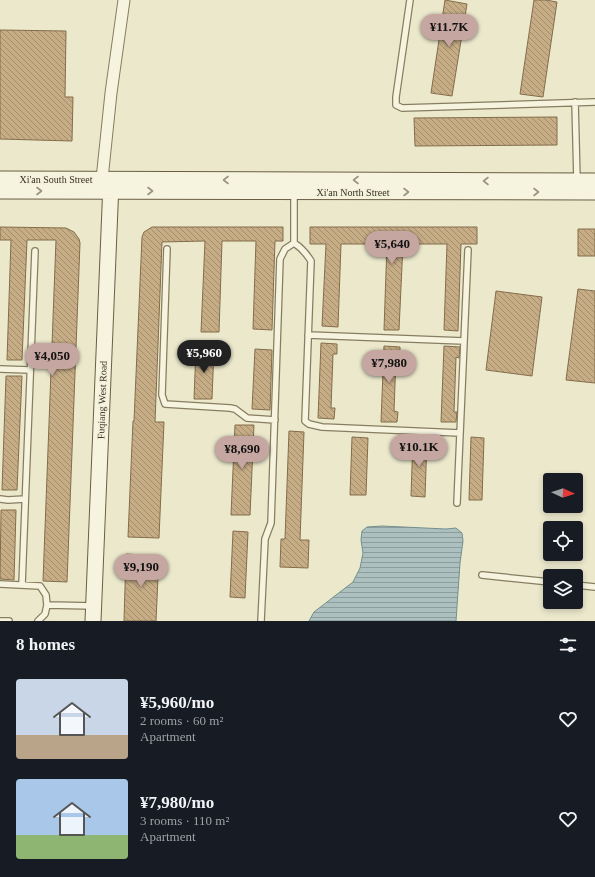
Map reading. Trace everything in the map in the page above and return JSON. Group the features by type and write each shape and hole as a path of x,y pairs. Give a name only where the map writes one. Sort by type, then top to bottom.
{"main road":[{"name":"Xi'an South Street","path":"0,179 108,183"},
{"name":"Xi'an North Street","path":"108,183 595,181"},
{"name":"Xi'an South Street","path":"0,191 108,183"},
{"name":"Xi'an North Street","path":"108,183 294,192 595,192"},
{"name":"Fuqiang West Road","path":"93,621 108,183"}],"street":[{"path":"108,183 111,93 124,0"}],"lane":[{"path":"410,0 396,105 402,108 595,102"},
{"path":"575,102 577,181"},
{"path":"294,192 294,243"},
{"path":"294,243 301,247 311,261 305,421 309,424 322,427 460,433"},
{"path":"261,621 265,539 271,523 280,259 286,249 294,243"},
{"path":"168,249 162,395 165,404 230,408 247,418 275,420"},
{"path":"457,503 468,250"},
{"path":"22,585 35,251"},
{"path":"308,335 464,341"},
{"path":"0,369 30,370"},
{"path":"0,499 25,499"},
{"path":"482,575 543,581"},
{"path":"0,584 40,586 46,595 47,606 45,614 38,621"},
{"path":"583,586 595,587"},
{"path":"47,606 94,606"},
{"path":"0,621 9,621"}],"shaded area":[{"path":"382,526 446,529 456,528 462,533 463,541 456,621 309,621 314,612 353,582 360,568 363,553 361,540 362,531 367,527"}],"building":[{"path":"445,0 467,4 452,96 431,93"},
{"path":"534,0 557,2 543,97 520,94"},
{"path":"0,30 66,31 65,97 73,97 72,141 0,139"},
{"path":"557,117 557,145 415,146 414,118"},
{"path":"0,227 66,228 74,232 80,243 67,582 43,581 56,240 27,240 22,360 7,360 11,240 0,240"},
{"path":"152,227 283,227 283,241 275,241 272,330 253,329 256,241 222,241 219,332 201,332 205,241 162,242 155,422 164,422 159,538 128,537 142,237 144,232"},
{"path":"310,227 477,227 477,244 461,244 458,331 444,330 447,244 403,244 399,330 384,330 387,244 341,244 338,327 322,326 326,244 310,244"},
{"path":"578,229 595,229 595,256 578,256"},
{"path":"578,289 595,291 595,383 566,380"},
{"path":"496,291 542,297 532,376 486,370"},
{"path":"321,343 337,344 337,354 333,354 331,408 335,408 334,419 318,418"},
{"path":"384,346 400,347 400,357 396,357 394,411 398,412 397,422 381,422"},
{"path":"444,346 460,347 459,358 456,357 454,412 457,412 456,422 441,422"},
{"path":"196,348 214,349 212,399 194,399"},
{"path":"255,349 272,350 270,410 252,409"},
{"path":"6,376 22,376 17,490 2,490"},
{"path":"235,425 254,425 250,515 231,515"},
{"path":"289,431 304,432 300,540 309,540 308,568 280,567 281,539 285,539"},
{"path":"352,437 368,438 366,495 350,495"},
{"path":"471,437 484,438 482,500 469,500"},
{"path":"413,438 427,439 425,497 411,496"},
{"path":"1,510 16,510 14,580 0,579"},
{"path":"233,531 248,532 245,598 230,597"},
{"path":"126,554 159,556 156,621 124,621"}]}
